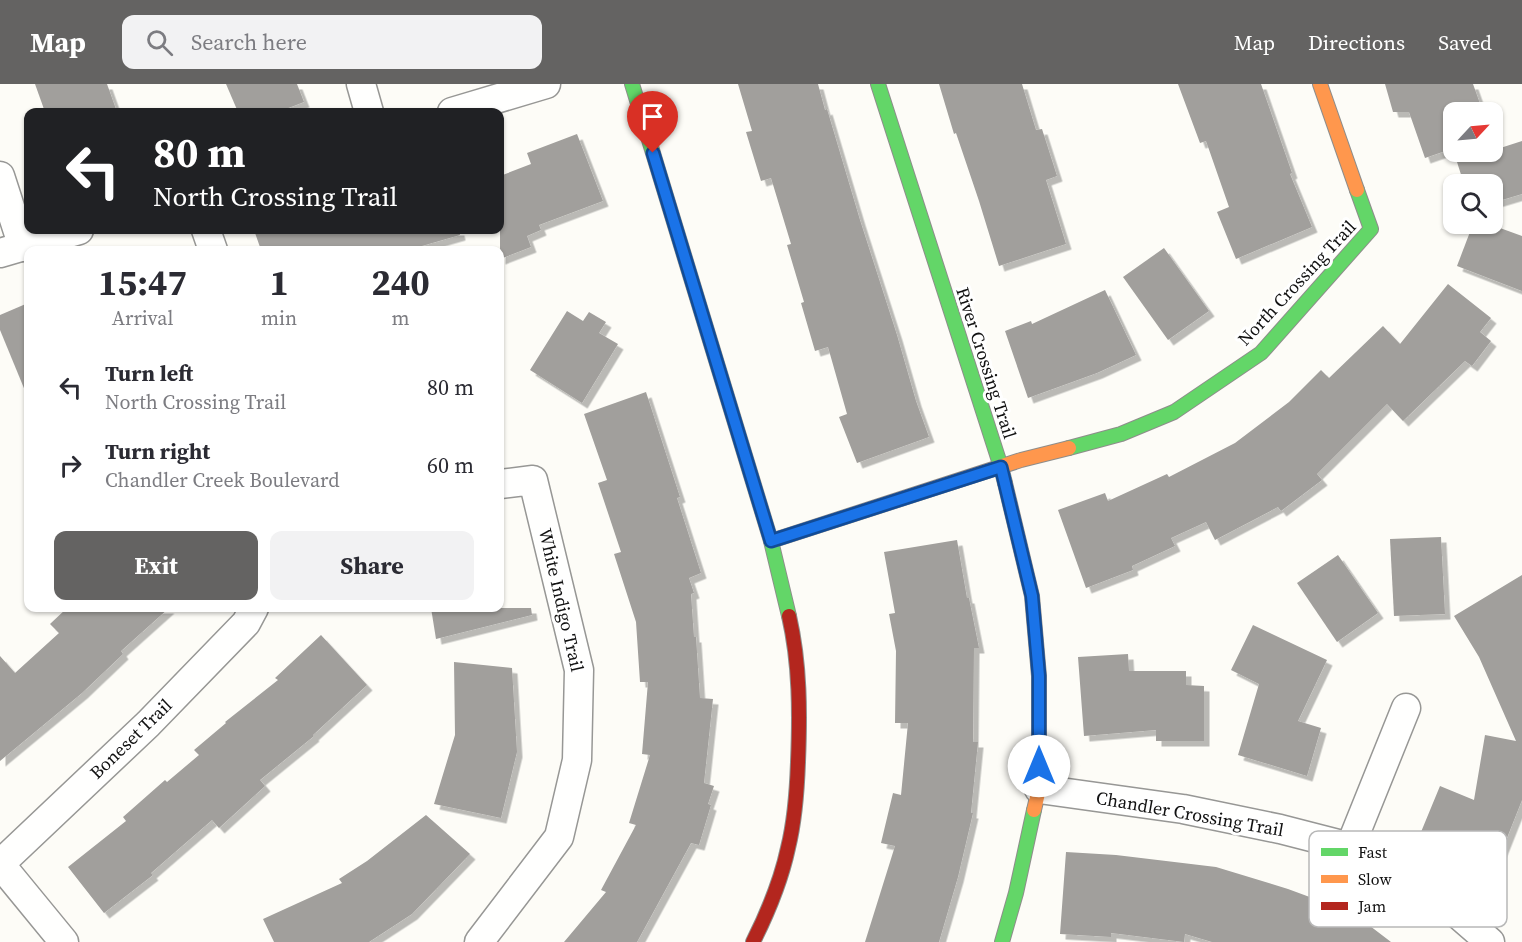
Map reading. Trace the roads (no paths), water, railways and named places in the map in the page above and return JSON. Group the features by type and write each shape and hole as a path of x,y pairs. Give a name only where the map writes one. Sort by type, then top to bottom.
{"street":[{"path":"360,84 368,108"},
{"path":"465,108 546,84"},
{"path":"632,84 771,541 791,625 800,713 796,802 789,846 767,913 753,942"},
{"name":"River Crossing Trail","path":"878,84 1001,467 1032,596 1039,676 1039,789 1016,893 1002,942"},
{"name":"North Crossing Trail","path":"771,541 1021,460 1121,434 1174,412 1261,353 1371,229 1320,84"},
{"path":"0,176 12,250"},
{"path":"25,246 66,234"},
{"name":"White Indigo Trail","path":"479,942 559,837 578,760 579,670 533,480 504,484"},
{"name":"Boneset Trail","path":"0,864 148,724 246,623 252,612"},
{"path":"1356,831 1406,708"},
{"name":"Chandler Crossing Trail","path":"1039,789 1184,809 1309,836"},
{"path":"0,864 64,942"},
{"name":"Chandler Crossing Trail","path":"1473,927 1491,942"}]}
